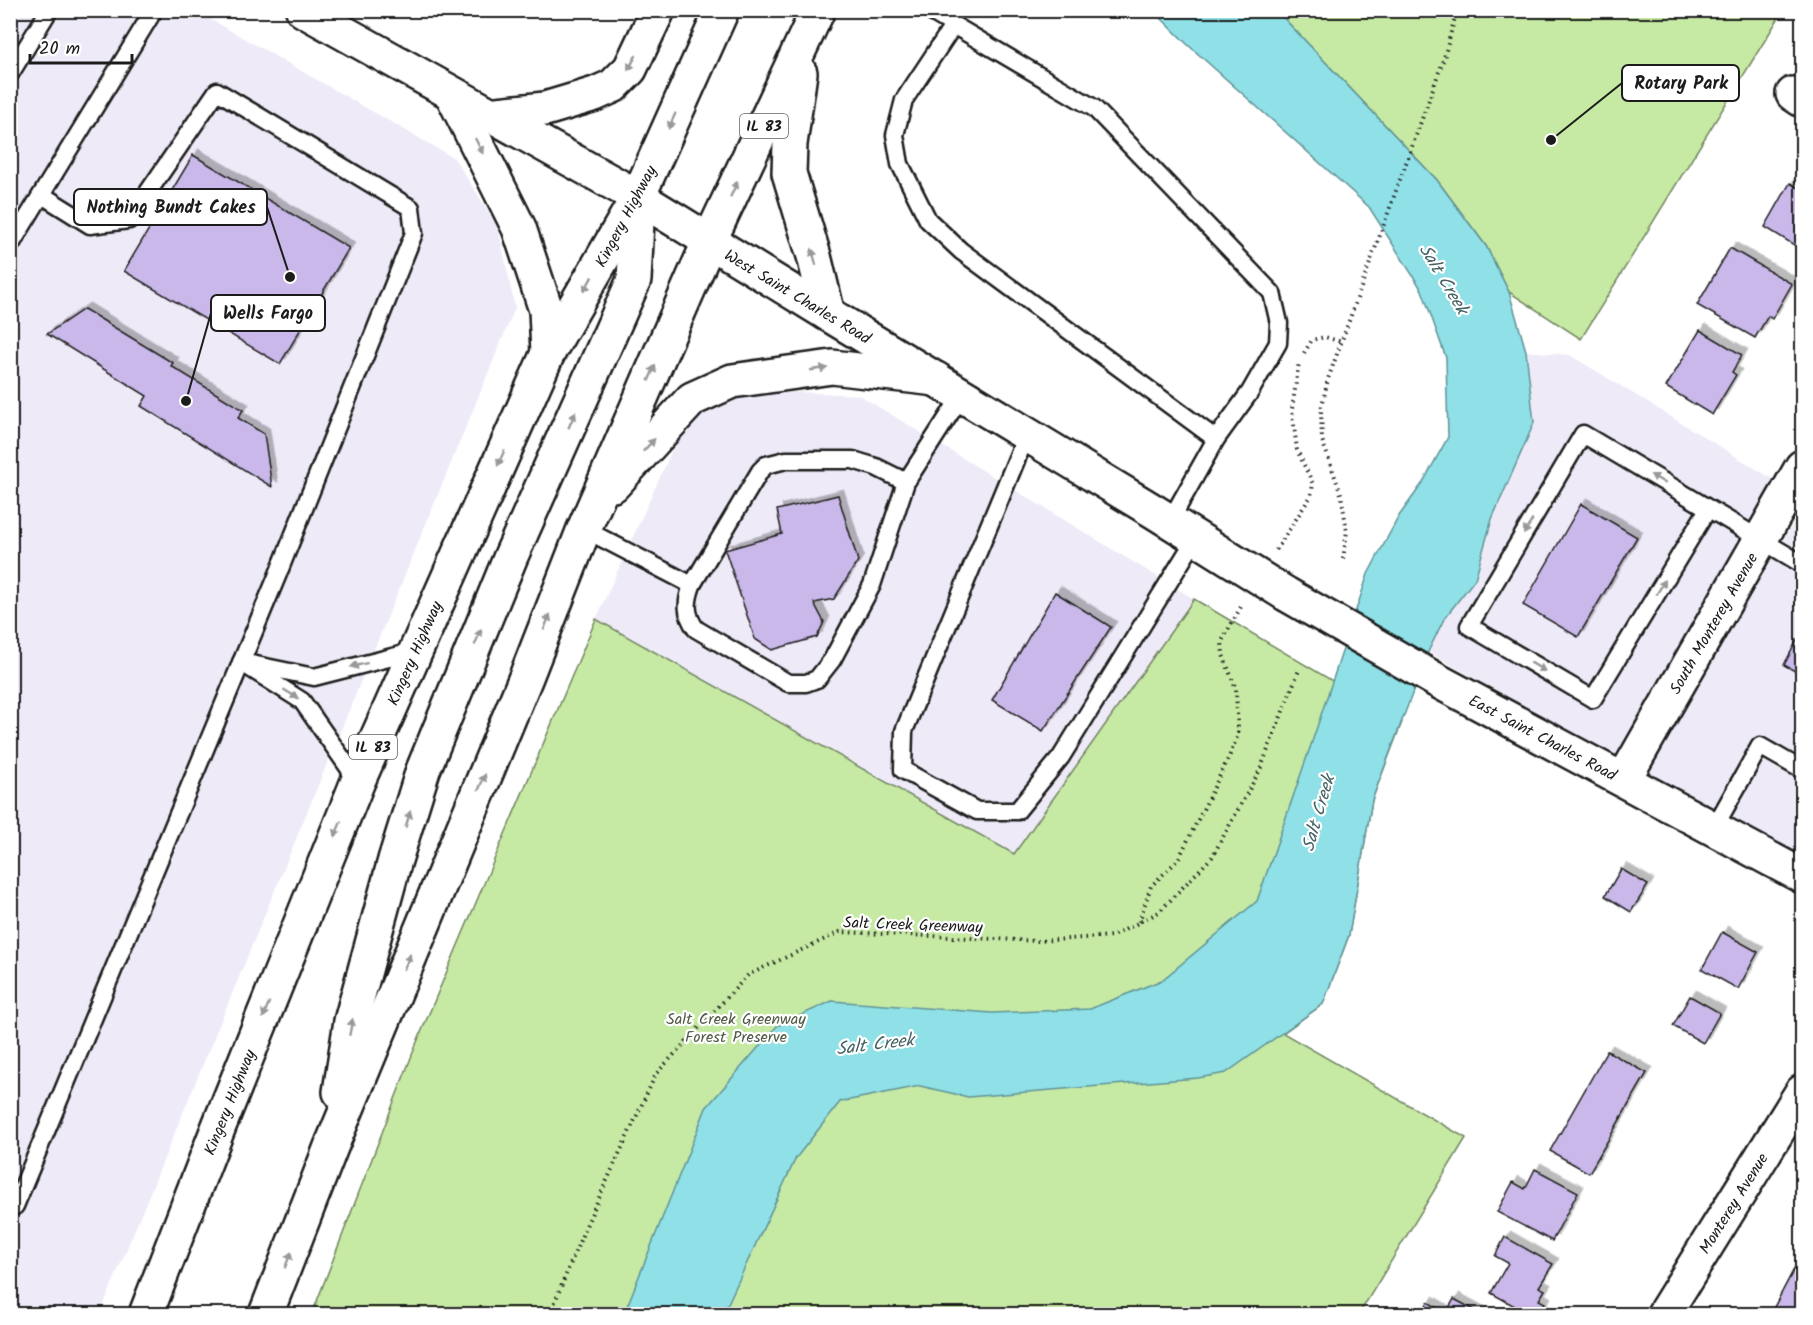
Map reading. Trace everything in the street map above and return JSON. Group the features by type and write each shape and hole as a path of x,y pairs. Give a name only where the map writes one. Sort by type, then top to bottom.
{"main road":[{"name":"West Saint Charles Road","path":"303,10 638,197 1286,594"},
{"path":"488,115 545,109 595,94 613,86 630,69 658,10"},
{"name":"Kingery Highway","path":"146,1314 223,1115 358,780 548,353 638,197 723,10"},
{"path":"812,24 790,144 789,173 814,256 828,314"},
{"name":"IL 83","path":"266,1314 331,1147 590,517 709,242 812,24"},
{"path":"452,94 519,228 546,309 548,353"},
{"path":"331,1147 351,1021 394,860 423,770 511,556 633,280 638,197"},
{"path":"590,517 692,399 732,381 832,367 949,387"},
{"name":"South Monterey Avenue","path":"1624,779 1803,467"},
{"name":"East Saint Charles Road","path":"1286,594 1438,681 1803,876"},
{"name":"Monterey Avenue","path":"1664,1314 1803,1092"}],"lane":[{"path":"10,74 48,12 46,10"},
{"path":"10,246 154,10"},
{"path":"928,10 1094,108 1272,293 1279,323 1278,343 1250,392 1216,439 1183,529 1061,757 1017,811 977,811 903,770 904,731 1027,434"},
{"path":"953,26 904,100 895,135 900,164 928,220 962,251 1216,439"},
{"path":"12,1209 241,662 414,233 411,208 217,91 129,220 90,225 42,195"},
{"path":"906,482 876,467 853,460 786,460 766,465 760,471 692,585 688,596 688,619 696,629 788,683 806,683 817,679 832,660 872,585 906,482 949,387"},
{"path":"1708,509 1593,699 1469,626 1583,434 1803,564"},
{"path":"590,517 692,585"},
{"path":"241,662 314,677 416,651"},
{"path":"241,662 302,701 358,780"},
{"path":"1714,828 1760,746 1803,770"}],"path":[{"path":"1343,560 1347,531 1343,503 1322,440 1321,410 1328,379 1444,58 1457,10"},
{"path":"1287,534 1311,496 1313,484 1297,450 1292,408 1299,360 1312,340 1325,337 1342,342"},
{"path":"1138,923 1151,886 1178,860 1238,735 1236,689 1223,655 1222,641 1236,615"},
{"name":"Salt Creek Greenway","path":"550,1314 585,1227 656,1074 748,975 840,932 1039,941 1113,936 1159,912 1212,856 1260,770 1299,670"}],"shaded area":[{"path":"10,11 196,11 454,158 498,226 515,308 100,1314 11,1314"},
{"path":"1526,351 1570,355 1776,481 1615,757 1428,652 1444,619 1475,579 1492,519 1534,423"},
{"path":"799,392 859,395 1194,599 1014,854 596,619 673,448 705,407 753,394"},
{"path":"1802,509 1802,858 1646,773"}],"green space":[{"path":"1277,11 1783,11 1581,339 1509,292 1486,246 1437,180"},
{"name":"Salt Creek Greenway Forest Preserve","path":"1194,599 1402,722 1372,800 1349,935 1323,1004 1283,1033 1466,1138 1359,1314 312,1314 417,1042 596,619 1014,854"}],"water":[{"name":"Salt Creek","path":"1154,11 1277,11 1437,180 1486,246 1509,292 1526,351 1534,423 1492,519 1475,579 1444,619 1428,652 1372,800 1349,935 1323,1004 1226,1073 1198,1078 968,1097 920,1086 840,1102 796,1158 723,1314 624,1314 706,1108 777,1026 832,1001 992,1013 1090,1009 1162,980 1257,901 1368,574 1399,516 1422,484 1448,437 1446,358 1422,290 1369,207 1187,44"}],"building":[{"path":"193,155 349,248 280,364 124,271"},
{"path":"1790,183 1802,190 1802,250 1765,227"},
{"path":"1730,248 1792,284 1772,319 1768,316 1755,338 1697,305"},
{"path":"84,309 173,363 171,366 243,410 238,418 264,434 272,487 141,406 147,396 47,334"},
{"path":"1700,330 1742,355 1732,372 1736,375 1712,415 1666,387"},
{"path":"838,495 858,561 834,599 814,603 824,622 817,637 772,650 755,639 725,550 782,534 777,510"},
{"path":"1581,504 1637,537 1578,637 1523,605"},
{"path":"1055,592 1111,627 1043,731 992,700"},
{"path":"1802,631 1802,675 1784,665"},
{"path":"1621,869 1648,885 1631,912 1605,896"},
{"path":"1722,932 1758,952 1738,989 1702,969"},
{"path":"1690,996 1720,1013 1703,1043 1673,1026"},
{"path":"1607,1051 1647,1073 1589,1173 1550,1151"},
{"path":"1535,1169 1578,1192 1552,1241 1497,1212 1513,1182 1525,1189"},
{"path":"1505,1237 1553,1264 1539,1287 1545,1290 1539,1300 1545,1303 1539,1314 1529,1314 1491,1293 1508,1263 1495,1256"},
{"path":"1802,1254 1802,1314 1776,1314 1777,1312 1772,1311"},
{"path":"1454,1299 1482,1314 1421,1314 1428,1302 1446,1313"}],"place":[{"name":"Rotary Park","path":"1551,140"},
{"name":"Nothing Bundt Cakes","path":"290,277"},
{"name":"Wells Fargo","path":"186,401"}]}
